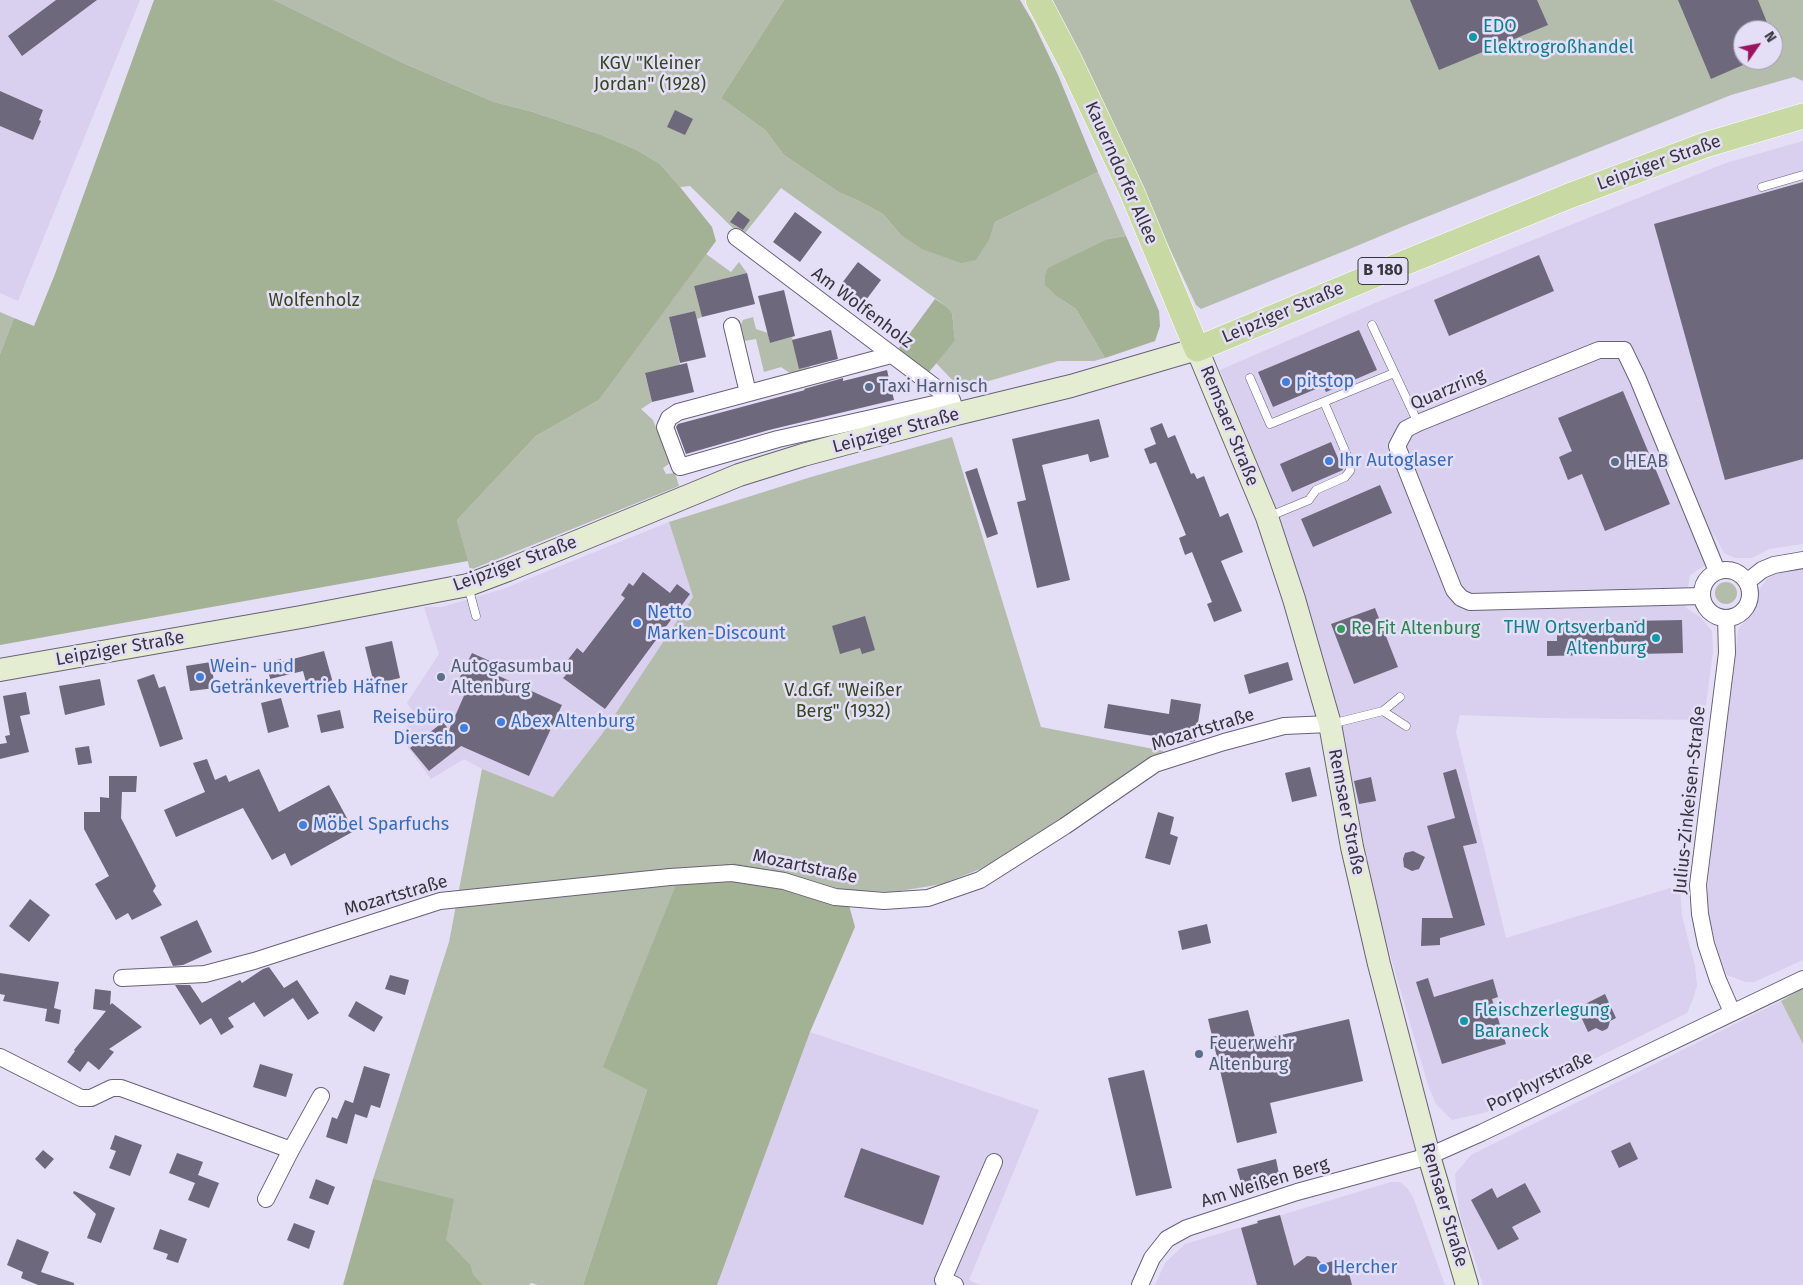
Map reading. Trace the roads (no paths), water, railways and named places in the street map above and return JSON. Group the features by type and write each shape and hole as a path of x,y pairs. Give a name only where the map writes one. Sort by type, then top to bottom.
{"main road":[{"name":"Kauerndorfer Allee","path":"1045,3 1070,61 1132,192 1197,349"},
{"name":"Leipziger Straße","path":"1197,349 1569,196 1705,145 1803,116"}],"street":[{"name":"Am Wolfenholz","path":"736,237 891,355 954,407"},
{"path":"732,326 748,393"},
{"name":"Leipziger Straße","path":"891,355 678,412 669,418 664,427 680,467 778,439 1071,386 1197,349"},
{"name":"Remsaer Straße","path":"1197,349 1267,517 1294,599 1330,724 1354,856 1379,964 1429,1156 1467,1285"},
{"name":"Quarzring","path":"1702,596 1470,602 1461,598 1454,590 1397,446 1406,429 1418,423 1599,350 1624,350 1638,379 1717,571"},
{"name":"Leipziger Straße","path":"0,670 301,617 468,585 739,475 954,407"},
{"path":"1747,582 1762,570 1774,565 1803,560"},
{"path":"1717,571 1737,572 1747,582 1750,598 1742,612 1734,617 1726,618 1719,617 1707,609 1702,596 1702,588 1706,581 1717,571"},
{"name":"Julius-Zinkeisen-Straße","path":"1726,618 1727,653 1698,884 1700,914 1706,944 1718,980 1732,1012"},
{"name":"Mozartstraße","path":"122,978 205,974 254,961 440,901 670,877 732,873 784,881 835,897 884,901 928,898 980,880 1066,826 1155,764 1224,742 1284,726 1330,724"},
{"name":"Porphyrstraße","path":"1429,1156 1490,1129 1803,979"},
{"path":"0,1057 81,1098 91,1098 112,1088 121,1088 291,1150"},
{"path":"266,1199 320,1096"},
{"name":"Am Weißen Berg","path":"1140,1285 1152,1258 1167,1239 1187,1228 1297,1192 1429,1156"},
{"path":"946,1283 994,1162"}],"lane":[{"path":"1762,187 1803,175"},
{"path":"1372,325 1418,423"},
{"path":"1250,378 1270,424 1394,373"},
{"path":"1267,517 1309,500 1316,490 1345,477 1350,471 1349,460 1324,402"},
{"path":"468,585 476,616"},
{"path":"1330,724 1383,711 1400,697"},
{"path":"1383,711 1406,726"}],"place":[{"name":"EDO Elektrogroßhandel","path":"1473,37"},
{"name":"pitstop","path":"1286,382"},
{"name":"Taxi Harnisch","path":"869,387"},
{"name":"Ihr Autoglaser","path":"1329,461"},
{"name":"HEAB","path":"1615,462"},
{"name":"Netto Marken-Discount","path":"637,623"},
{"name":"Re Fit Altenburg","path":"1341,629"},
{"name":"THW Ortsverband Altenburg","path":"1656,638"},
{"name":"Wein- und Getränkevertrieb Häfner","path":"200,677"},
{"name":"Autogasumbau Altenburg","path":"441,677"},
{"name":"Abex Altenburg","path":"501,722"},
{"name":"Reisebüro Diersch","path":"464,728"},
{"name":"Möbel Sparfuchs","path":"303,825"},
{"name":"Fleischzerlegung Baraneck","path":"1464,1021"},
{"name":"Feuerwehr Altenburg","path":"1199,1054"},
{"name":"Hercher","path":"1323,1268"}],"park label":[{"name":"KGV \"Kleiner Jordan\" (1928)","path":"650,74"},
{"name":"Wolfenholz","path":"314,301"},
{"name":"V.d.Gf. \"Weißer Berg\" (1932)","path":"843,701"}]}
